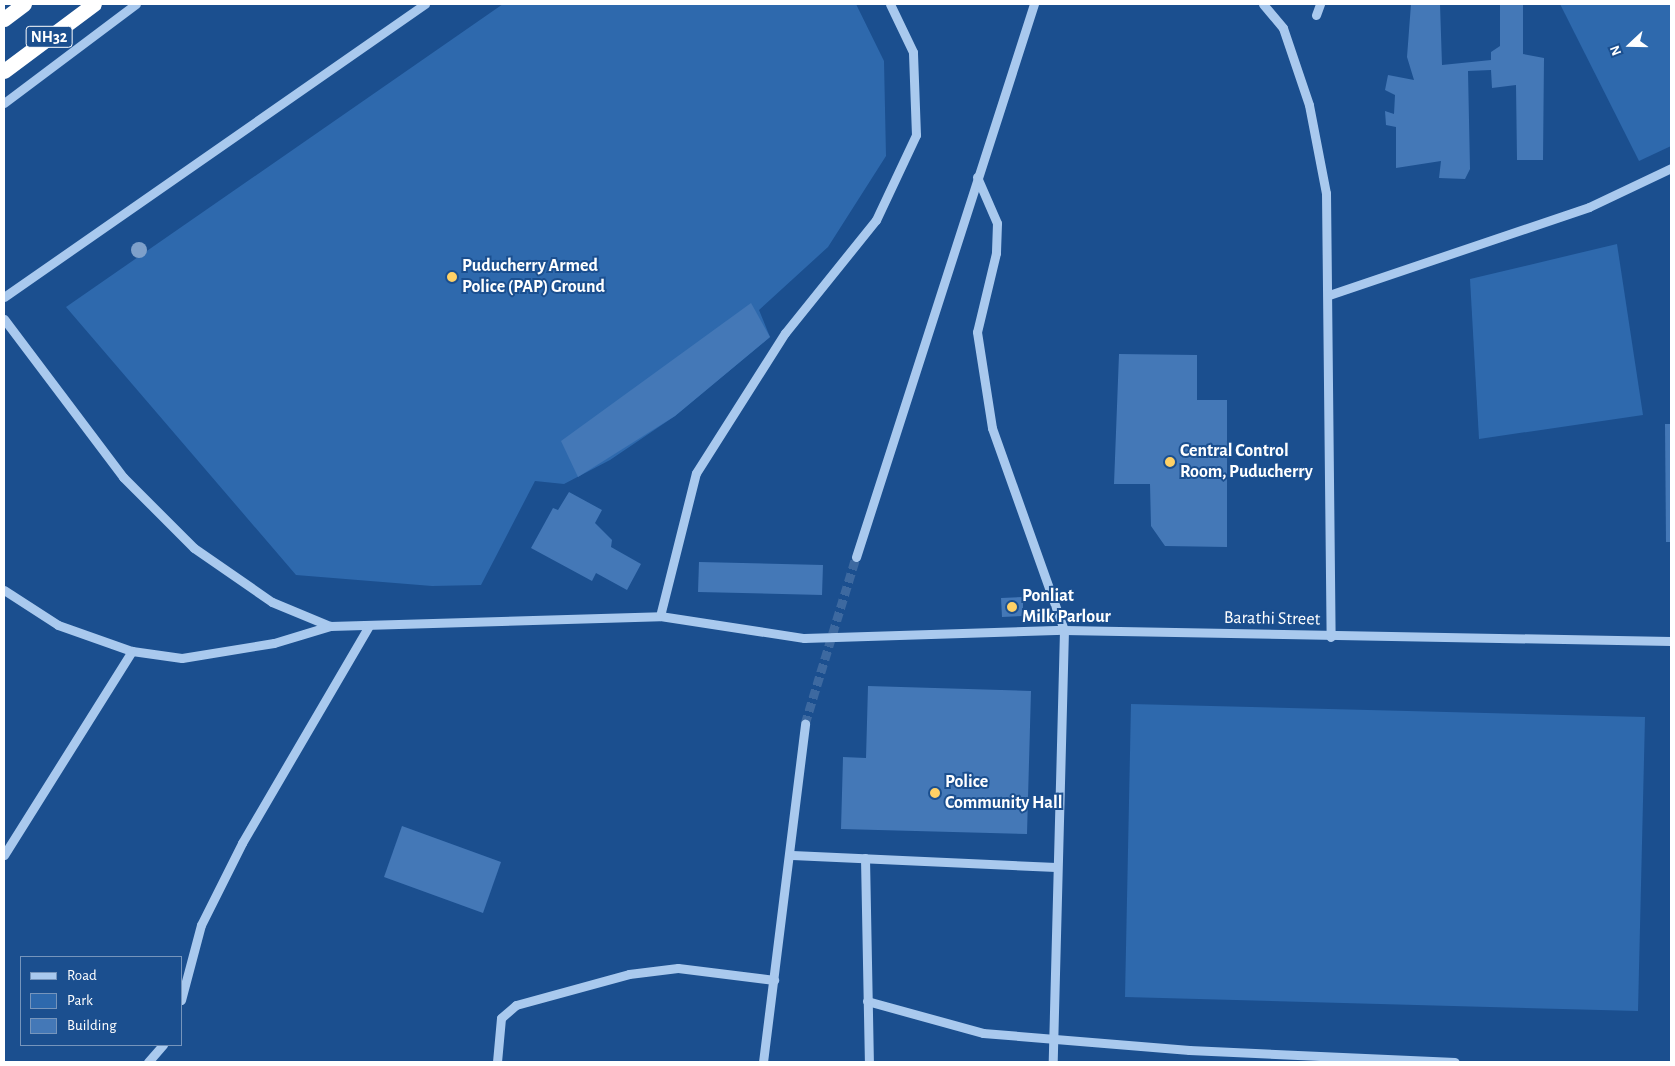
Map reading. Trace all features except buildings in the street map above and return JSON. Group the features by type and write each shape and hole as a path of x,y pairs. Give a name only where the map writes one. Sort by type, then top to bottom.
{"highway":[{"name":"NH32","path":"4,19 24,4"},
{"name":"NH32","path":"4,71 94,4"}],"street":[{"path":"4,103 136,4"},
{"path":"4,297 425,4"},
{"path":"660,616 696,473 785,333 876,220 916,135 913,52 890,4"},
{"path":"856,557 1034,4"},
{"path":"1263,4 1283,28 1309,105 1326,193 1329,295 1331,637"},
{"path":"1316,15 1320,4"},
{"path":"1329,295 1589,207 1671,168"},
{"path":"977,177 997,223 996,253 977,332 992,428 1064,630 1056,866 1053,1062"},
{"path":"4,319 123,477 194,548 272,602 330,626"},
{"path":"4,590 58,625 132,650 182,658 274,644 330,626"},
{"name":"Barathi Street","path":"330,626 368,627 660,616 804,638 1064,630 1331,637 1671,641"},
{"path":"182,996 200,924 242,843 368,627"},
{"path":"4,855 132,650"},
{"path":"763,1062 792,855 805,724"},
{"path":"792,855 1056,866"},
{"path":"865,858 868,1062"},
{"path":"497,1062 501,1018 516,1005 629,974 678,968 774,980"},
{"path":"868,1001 938,1024 1052,1040 1455,1062"},
{"path":"148,1062 162,1046"}],"green space":[{"name":"Puducherry Armed Police (PAP) Ground","path":"503,4 856,4 884,61 886,156 828,247 759,310 770,337 675,416 610,460 564,484 535,481 481,585 432,586 296,575 66,307"},
{"path":"1560,4 1671,4 1671,146 1639,161"},
{"path":"1617,244 1643,415 1479,439 1470,279"},
{"path":"1131,704 1645,717 1638,1011 1125,997"}],"tunnel":[{"path":"805,724 856,557"}],"place":[{"name":"Puducherry Armed Police (PAP) Ground","path":"452,277"},
{"name":"Central Control Room, Puducherry","path":"1170,462"},
{"name":"Ponliat Milk Parlour","path":"1012,607"},
{"name":"Police Community Hall","path":"935,793"}]}
